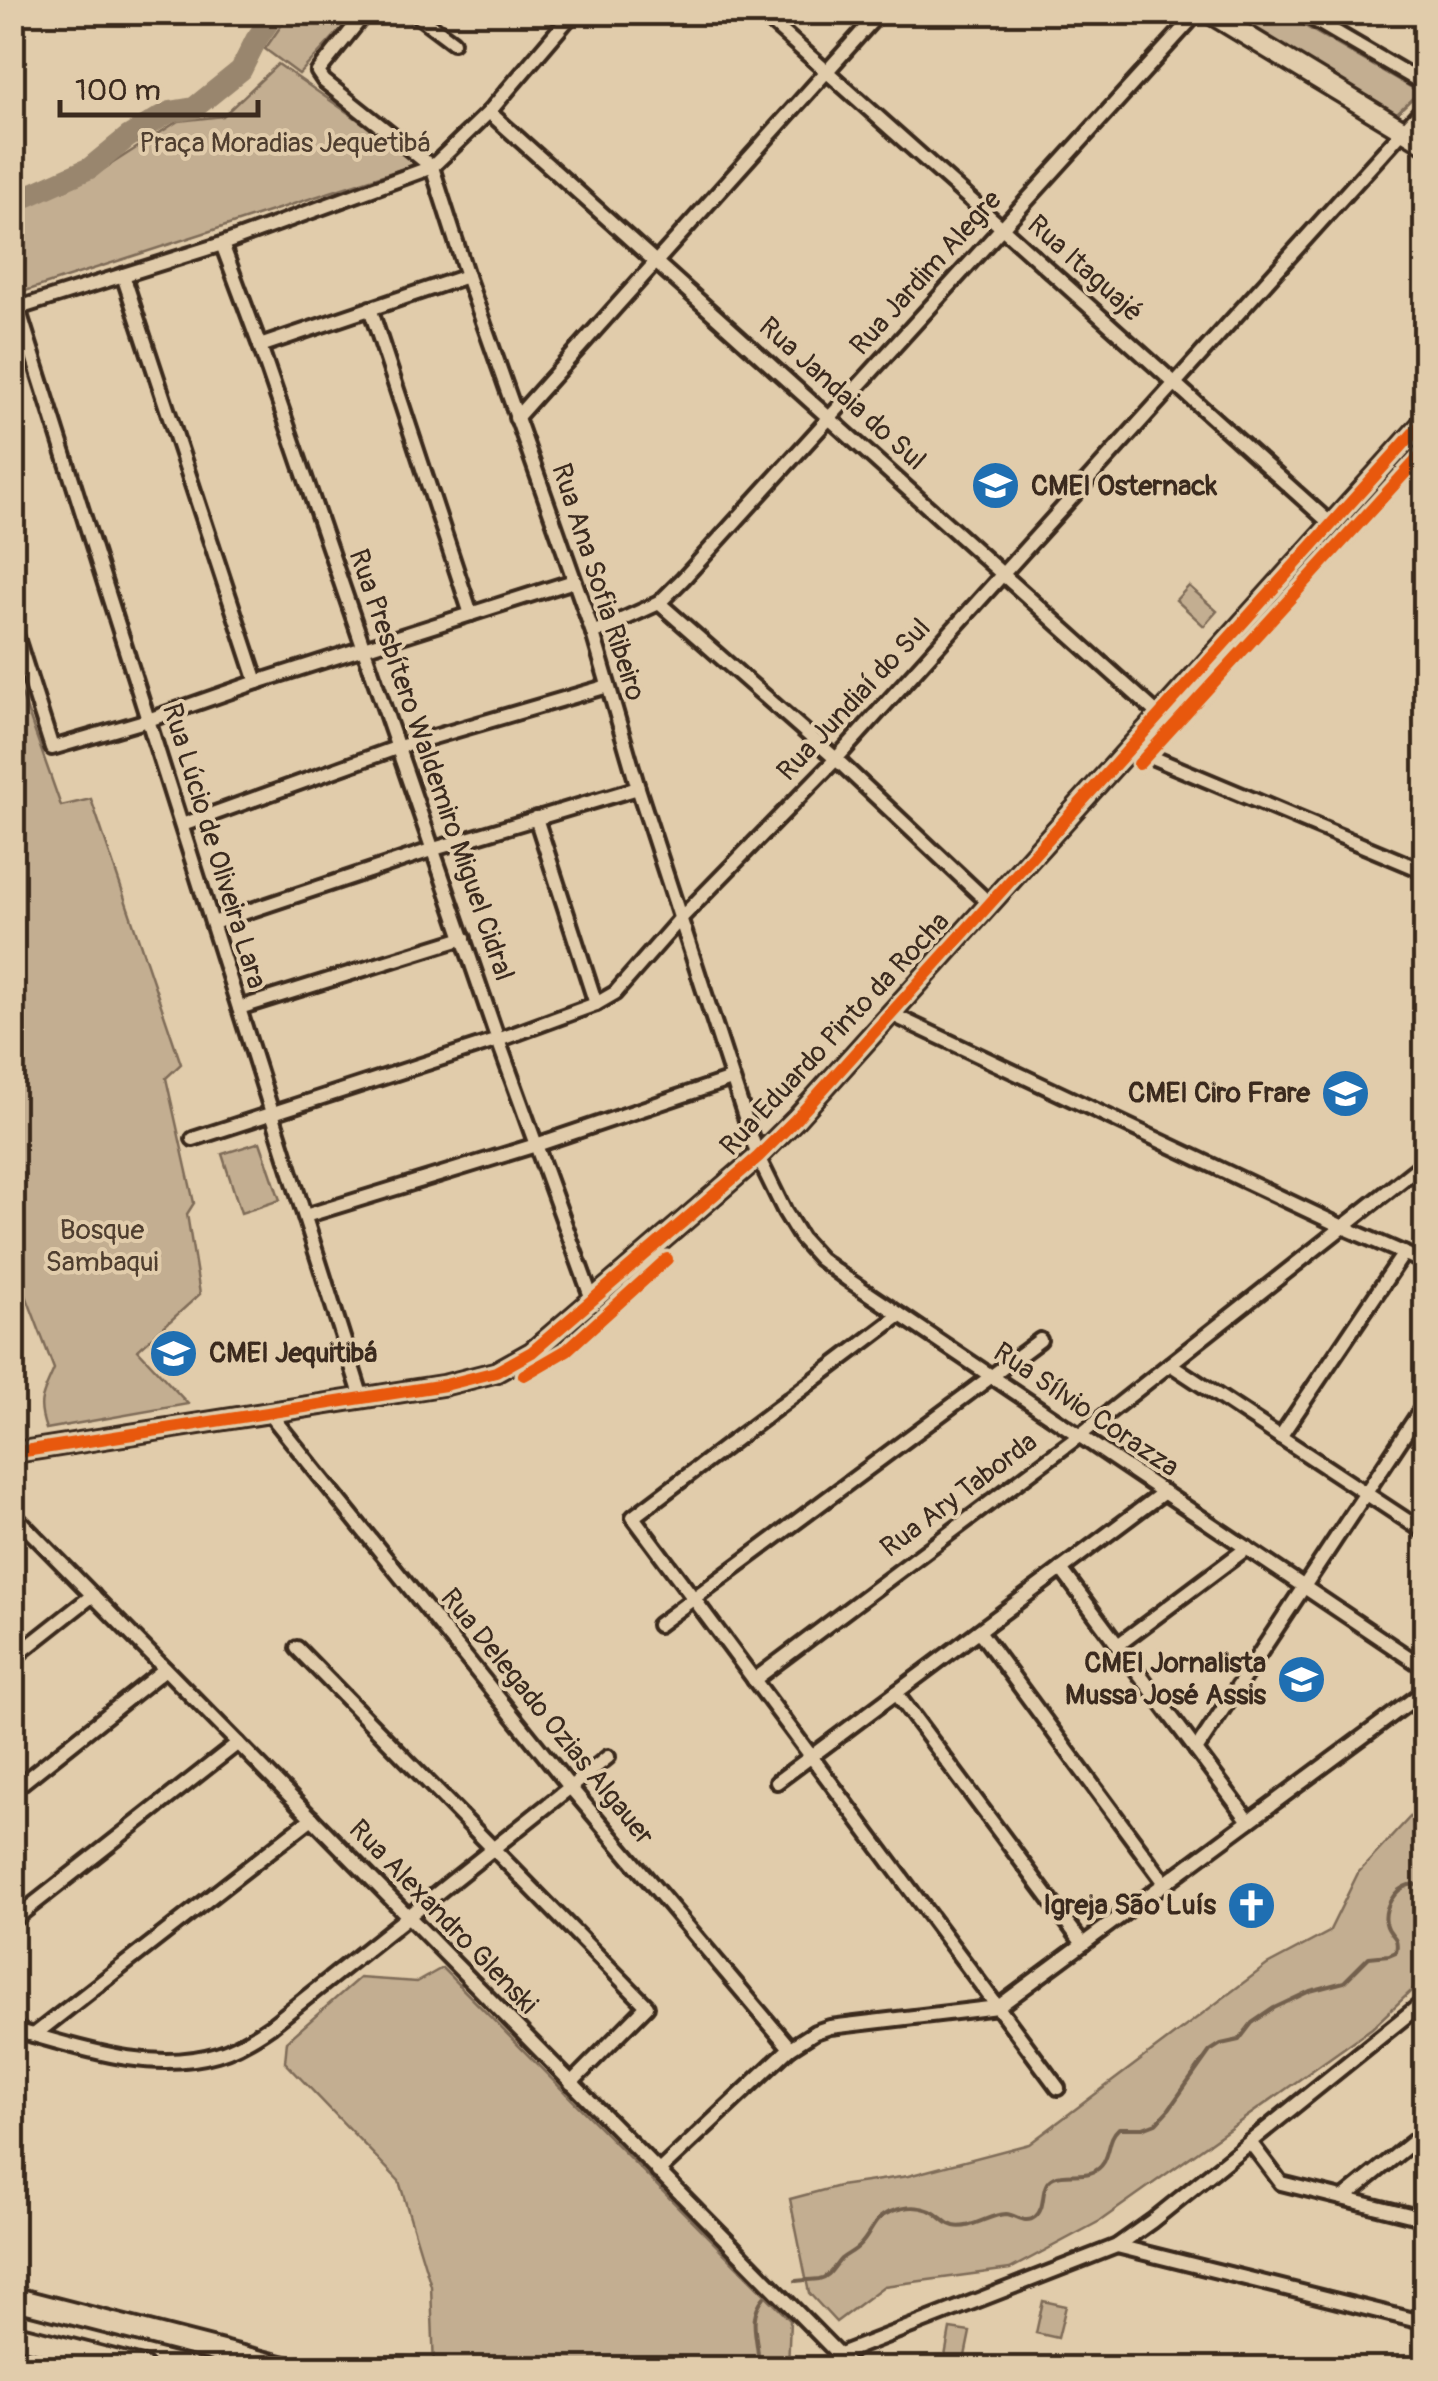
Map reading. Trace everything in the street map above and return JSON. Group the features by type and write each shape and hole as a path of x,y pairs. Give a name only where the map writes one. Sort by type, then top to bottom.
{"highway":[{"path":"12,2298 285,2368"},
{"path":"12,2335 142,2368"}],"main road":[{"path":"1208,12 1426,144"},
{"name":"Rua Eduardo Pinto da Rocha","path":"14,1449 462,1382 496,1372 548,1341 758,1158 796,1119 1426,419"}],"street":[{"path":"366,12 318,72 324,81 432,167"},
{"path":"413,12 454,42"},
{"path":"15,309 222,244 432,167 490,112 574,12"},
{"name":"Rua Itaguajé","path":"760,12 1331,524"},
{"path":"516,418 880,12"},
{"name":"Rua Jardim Alegre","path":"593,632 660,603 1198,12"},
{"path":"1301,12 1426,85"},
{"name":"Rua Jundiaí do Sul","path":"194,1139 498,1040 596,1004 615,993 679,920 836,759 1426,105"},
{"name":"Rua Jandaia do Sul","path":"490,112 1159,716"},
{"name":"Rua Ana Sofia Ribeiro","path":"432,167 593,632 679,920 758,1158"},
{"name":"Rua Presbítero Waldemiro Miguel Cidral","path":"222,244 592,1302"},
{"path":"123,275 257,682"},
{"path":"260,346 467,276"},
{"path":"370,308 471,614"},
{"name":"Rua Lúcio de Oliveira Lara","path":"15,309 362,1398"},
{"path":"12,622 52,748 574,581"},
{"path":"660,603 836,759 990,904"},
{"path":"182,825 398,747 608,686"},
{"path":"1130,748 1426,872"},
{"path":"212,923 434,848 638,788"},
{"path":"536,818 596,1004"},
{"path":"239,1008 464,938"},
{"path":"891,1014 1426,1263"},
{"path":"305,1216 732,1080"},
{"name":"Rua Sílvio Corazza","path":"758,1158 792,1225 810,1249 834,1270 1426,1668"},
{"name":"Rua Ary Taborda","path":"754,1680 1079,1436 1426,1161"},
{"path":"1280,1437 1404,1253"},
{"path":"900,1315 634,1517 1058,2088"},
{"path":"658,1625 1040,1340"},
{"path":"1170,1364 1426,1533"},
{"path":"1196,1750 1426,1402"},
{"name":"Rua Delegado Ozias Algauer","path":"269,1413 570,1787 790,2048"},
{"path":"777,1782 1164,1492"},
{"name":"Rua Alexandro Glenski","path":"16,1522 852,2368"},
{"path":"1118,1645 1247,1548"},
{"path":"1061,1569 1249,1821"},
{"path":"12,1659 93,1596"},
{"path":"978,1631 1165,1883"},
{"path":"297,1648 646,2006 571,2083"},
{"path":"12,1791 165,1669"},
{"path":"658,2172 790,2048 815,2032 830,2027 998,2008 1426,1690"},
{"path":"896,1693 1084,1944"},
{"path":"1398,1710 1426,1699"},
{"path":"12,1920 238,1743"},
{"path":"12,2029 136,2059 174,2061 218,2054 238,2046 272,2026 608,1757"},
{"path":"34,2035 312,1818"},
{"path":"838,2355 1117,2246 1152,2222 1426,2000"},
{"path":"1344,2198 1426,2132"},
{"path":"1250,2142 1281,2183 1426,2219"},
{"path":"1117,2246 1426,2323"}],"green space":[{"path":"290,12 356,13 299,74 265,49"},
{"path":"1227,13 1282,13 1419,92 1396,114"},
{"name":"Praça Moradias Jequetibá","path":"278,64 420,163 13,295 12,212 90,178 178,121 223,116"},
{"path":"1189,586 1217,611 1204,626 1176,600"},
{"name":"Bosque Sambaqui","path":"12,667 61,806 91,799 181,1064 166,1078 194,1203 187,1214 200,1294 138,1350 188,1404 46,1429 41,1405 54,1369 13,1261"},
{"path":"260,1142 280,1200 241,1213 222,1154"},
{"path":"1425,1801 1425,1978 1372,2028 1100,2221 1010,2269 884,2286 836,2322 809,2293 790,2199 839,2186 908,2176 1029,2144 1267,1965 1329,1932 1358,1873"},
{"path":"442,1968 790,2320 788,2368 434,2368 431,2286 399,2181 285,2062 287,2041 359,1978 417,1982"},
{"path":"1043,2301 1066,2306 1058,2338 1036,2333"},
{"path":"950,2329 970,2332 963,2366 944,2362"}],"waterway":[{"path":"12,203 90,168 128,137 170,112 194,108 241,70 275,12"},
{"path":"796,2281 826,2276 860,2245 880,2218 897,2210 923,2209 961,2227 1000,2215 1024,2220 1035,2217 1049,2180 1093,2172 1104,2162 1119,2128 1143,2128 1156,2123 1210,2051 1239,2040 1252,2023 1274,2008 1310,1991 1344,1982 1369,1957 1396,1952 1397,1942 1386,1923 1388,1906 1404,1887 1426,1886"},
{"path":"758,2368 755,2314 764,2297"}],"cycle path":[{"path":"12,1453 445,1385 496,1372 532,1352 758,1157 796,1119 1426,419"},
{"path":"1139,764 1426,450"},
{"path":"524,1375 567,1350 667,1259"}],"place":[{"name":"CMEI Osternack","path":"996,486"},
{"name":"CMEI Ciro Frare","path":"1345,1093"},
{"name":"CMEI Jequitibá","path":"174,1353"},
{"name":"CMEI Jornalista Mussa José Assis","path":"1301,1679"},
{"name":"Igreja São Luís","path":"1251,1905"}]}
